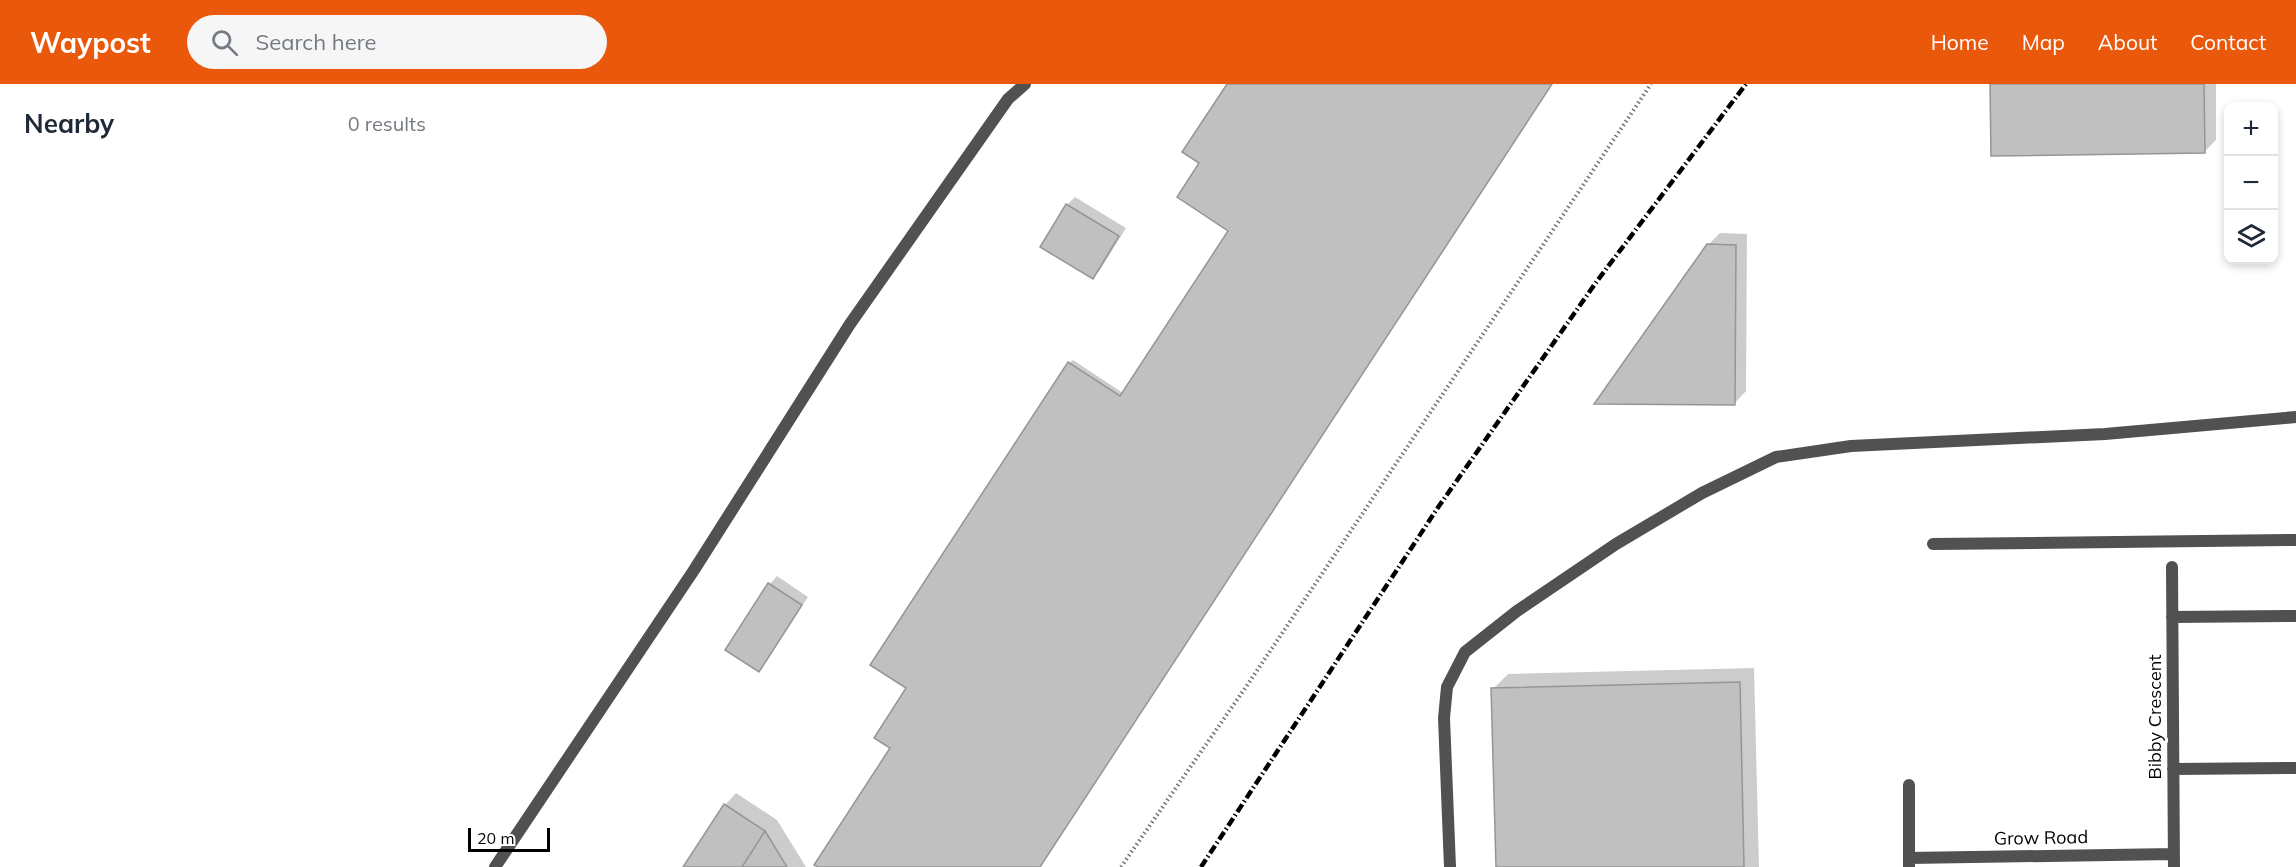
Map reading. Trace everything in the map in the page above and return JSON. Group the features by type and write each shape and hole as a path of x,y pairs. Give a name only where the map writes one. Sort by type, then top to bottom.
{"street":[{"path":"495,867 694,570 850,324 1008,99 1025,84"},
{"path":"1450,867 1444,718 1447,687 1465,652 1517,611 1616,544 1702,493 1776,458 1851,446 2105,434 2296,417"},
{"path":"1933,544 2296,540"},
{"name":"Bibby Crescent","path":"2172,567 2174,861"},
{"path":"2172,617 2296,616"},
{"path":"2173,769 2296,768"},
{"path":"1909,785 1909,862"},
{"name":"Grow Road","path":"1909,862 2174,861"}],"path":[{"path":"1121,867 1248,684 1651,84"}],"building":[{"path":"1227,84 1552,84 1040,867 818,867 814,865 890,748 874,738 906,688 870,665 1068,362 1120,396 1228,231 1177,197 1199,163 1182,152"},
{"path":"1990,84 2204,84 2205,153 1991,156"},
{"path":"1066,204 1119,236 1093,279 1040,247"},
{"path":"1707,244 1736,245 1735,405 1594,404"},
{"path":"768,583 802,605 759,672 725,650"},
{"path":"1740,682 1744,867 1496,867 1491,688"},
{"path":"724,804 765,831 742,867 683,867"},
{"path":"765,831 787,867 742,867"}],"railway":[{"path":"1201,867 1439,506 1597,281 1746,84"}]}
